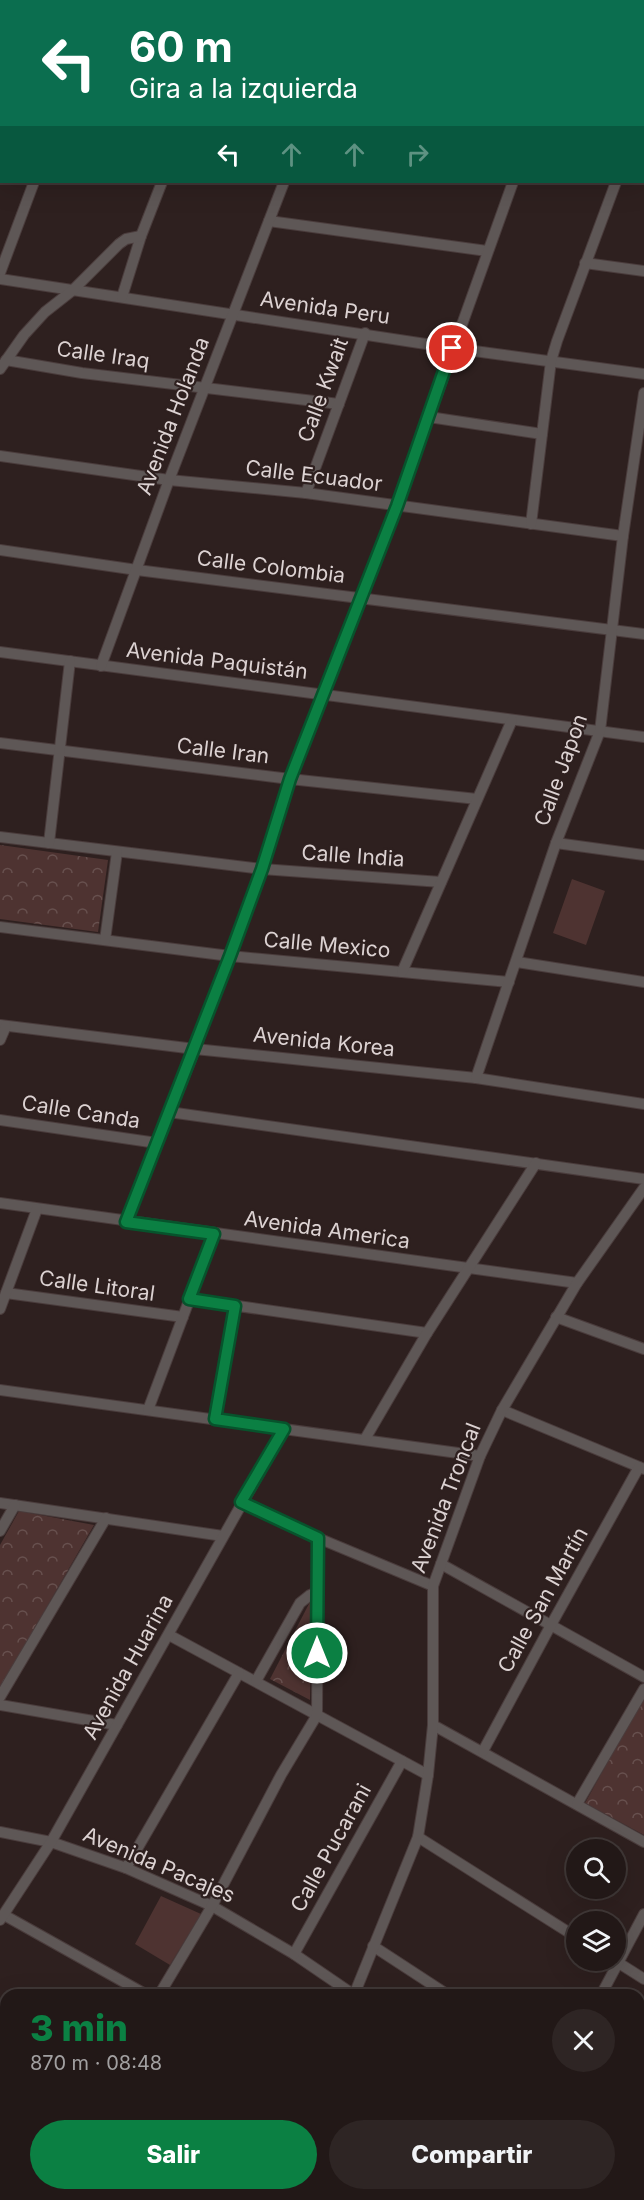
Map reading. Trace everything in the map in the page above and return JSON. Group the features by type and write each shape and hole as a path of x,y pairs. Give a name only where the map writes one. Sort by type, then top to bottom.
{"street":[{"path":"0,272 34,183"},
{"path":"122,297 141,236 162,183"},
{"name":"Avenida Holanda","path":"101,666 169,480 284,183"},
{"path":"126,1222 230,956 262,869 290,779 397,506 513,183"},
{"path":"531,524 552,362 557,340 616,183"},
{"path":"269,220 487,251"},
{"path":"3,365 45,312 73,290 119,244 126,239 141,236"},
{"path":"585,263 644,272"},
{"name":"Avenida Peru","path":"0,272 73,290 452,348 644,374"},
{"name":"Calle Kwait","path":"306,493 365,333"},
{"name":"Calle Iraq","path":"3,365 339,404"},
{"name":"Calle Japon","path":"476,1078 556,843 600,731 623,536 639,468 644,393"},
{"path":"429,417 542,434"},
{"name":"Calle Ecuador","path":"0,456 169,480 306,493 623,536"},
{"name":"Calle Colombia","path":"0,550 137,570 644,634"},
{"name":"Avenida Paquistán","path":"0,652 644,737"},
{"path":"49,843 70,661"},
{"path":"402,972 512,720"},
{"name":"Calle Iran","path":"0,742 477,800"},
{"name":"Calle India","path":"0,837 262,869 441,882"},
{"path":"556,843 644,855"},
{"path":"105,940 117,852"},
{"name":"Calle Mexico","path":"0,927 230,956 509,982"},
{"path":"517,962 644,982"},
{"path":"0,1040 3,1025"},
{"name":"Avenida Korea","path":"3,1025 476,1078 644,1104"},
{"path":"169,1112 644,1179"},
{"name":"Calle Canda","path":"0,1120 157,1143"},
{"path":"365,1439 427,1333 536,1164"},
{"name":"Avenida Troncal","path":"356,1989 418,1837 433,1725 433,1586 480,1456 501,1410 577,1283 644,1188"},
{"name":"Avenida America","path":"0,1203 577,1283"},
{"path":"0,1309 37,1209"},
{"path":"148,1410 214,1234"},
{"name":"Calle Litoral","path":"6,1293 183,1317"},
{"path":"189,1299 427,1333"},
{"path":"215,1419 235,1306"},
{"path":"556,1317 644,1349"},
{"path":"0,1390 480,1456"},
{"path":"501,1410 642,1468"},
{"name":"Avenida Huarina","path":"2,1918 51,1842 284,1429"},
{"name":"Calle San Martín","path":"483,1751 551,1625 642,1468"},
{"path":"241,1502 318,1538 433,1586"},
{"path":"0,1503 223,1536"},
{"path":"0,1531 15,1505"},
{"path":"0,1698 106,1518"},
{"path":"163,1989 212,1906 281,1775 317,1715 318,1538"},
{"path":"441,1564 644,1677"},
{"path":"256,1681 300,1603 317,1592"},
{"path":"169,1635 428,1775"},
{"path":"126,1868 239,1673"},
{"path":"577,1804 644,1689"},
{"path":"0,1705 117,1725"},
{"path":"433,1725 644,1842"},
{"name":"Calle Pucarani","path":"294,1954 402,1761"},
{"name":"Avenida Pacajes","path":"0,1832 51,1842 126,1868 212,1906 294,1954 345,1989"},
{"path":"418,1837 566,1931"},
{"path":"626,1945 644,1914"},
{"path":"2,1918 136,1989"},
{"path":"374,1946 439,1989"},
{"path":"626,1968 644,1979"},
{"path":"604,1989 612,1971"}],"green space":[{"path":"0,845 108,860 98,932 0,919"},
{"path":"572,879 605,891 586,945 553,933"},
{"path":"19,1511 94,1525 0,1688 0,1545"},
{"path":"312,1598 310,1700 270,1679"},
{"path":"644,1697 644,1835 585,1803"},
{"path":"161,1896 201,1914 170,1965 135,1944"}],"route":[{"path":"317,1653 318,1538 241,1502 284,1429 215,1419 235,1306 189,1299 214,1234 126,1222 230,956 262,869 290,779 397,506 452,348"}]}
